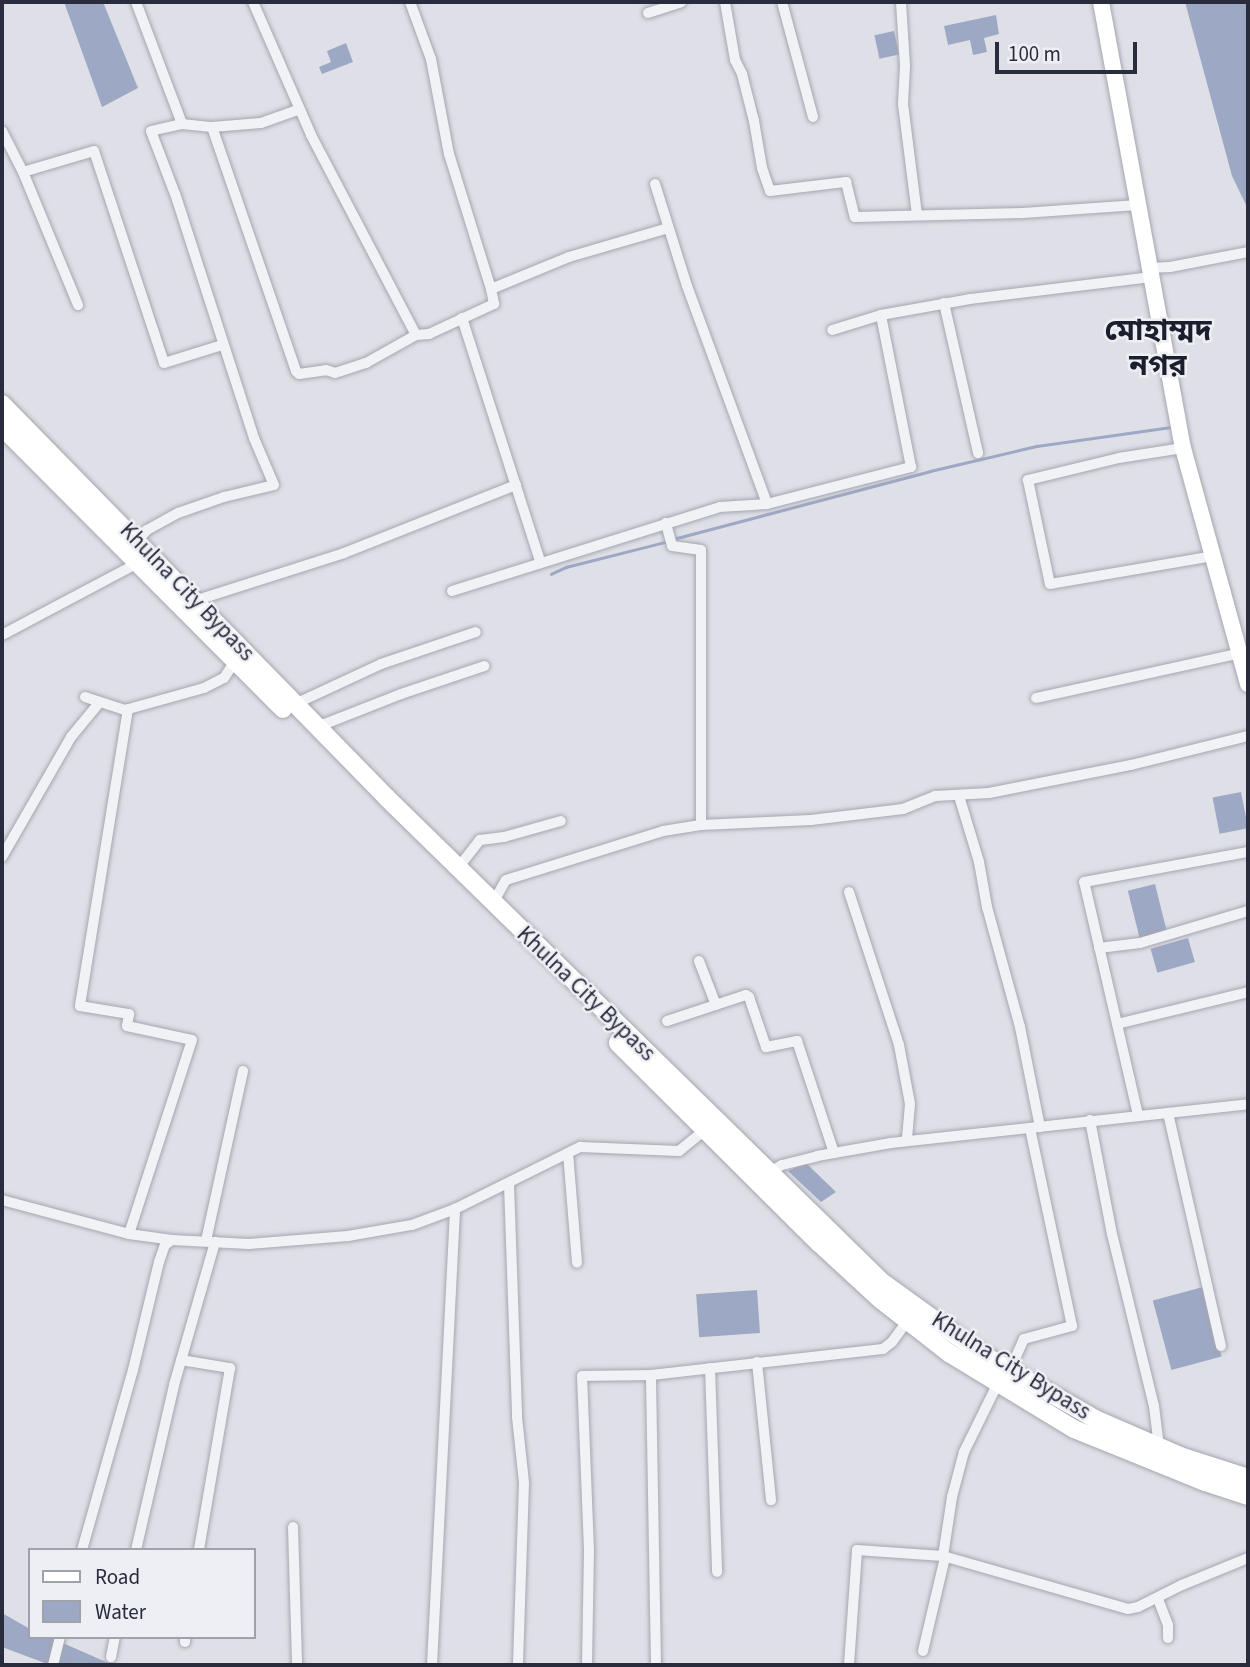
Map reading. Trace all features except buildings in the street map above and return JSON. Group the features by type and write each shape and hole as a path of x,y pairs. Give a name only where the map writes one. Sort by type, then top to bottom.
{"highway":[{"name":"Khulna City Bypass","path":"2,404 458,868 882,1282 982,1354 1004,1377 1074,1429 1205,1482 1248,1496"},
{"name":"Khulna City Bypass","path":"2,427 819,1243 907,1321 949,1353 1159,1447 1248,1478"}],"main road":[{"path":"1101,2 1183,448 1248,684"}],"street":[{"path":"136,2 182,124"},
{"path":"253,2 300,109 416,335"},
{"path":"212,127 296,371 304,375 326,370 335,373 366,363 416,335 429,334 494,304 446,146 431,59 410,2"},
{"path":"648,13 681,2"},
{"path":"725,2 735,60 742,74 754,121 761,168 770,191 846,183 855,217 1023,213 1138,205"},
{"path":"782,2 813,117"},
{"path":"901,2 905,66 903,104 917,215"},
{"path":"137,541 147,530 178,513 224,497 274,485 222,345 175,194 151,131 182,124 212,127 261,124 300,109"},
{"path":"2,131 23,172 78,305"},
{"path":"23,172 94,150 164,363 222,345"},
{"path":"655,184 668,228 767,503"},
{"path":"491,289 569,257 668,228"},
{"path":"832,330 881,316 944,303 1150,272 1248,252"},
{"path":"944,303 978,453"},
{"path":"452,591 488,581 540,561 720,507 767,503 911,467 881,316"},
{"path":"462,318 540,561"},
{"path":"1183,448 1119,458 1028,480 1050,584 1214,556"},
{"path":"197,600 344,553 516,485"},
{"path":"666,523 672,547 701,550 701,825"},
{"path":"2,635 138,563"},
{"path":"295,704 381,664 476,632"},
{"path":"1036,698 1240,653"},
{"path":"85,697 128,709 204,688 224,678 235,661"},
{"path":"317,727 401,694 484,666"},
{"path":"2,857 71,737 99,703"},
{"path":"128,709 80,1006 130,1014 127,1026 192,1040 129,1234"},
{"path":"494,903 506,880 663,831 701,825 811,820 903,810 935,796 959,796 1131,765 1248,736"},
{"path":"923,1651 944,1556 952,1497 964,1452 1024,1339 1072,1326 1035,1128 1020,1027 987,907 979,862 959,796"},
{"path":"458,868 480,840 504,837 561,821"},
{"path":"1138,1115 1084,882 1248,852"},
{"path":"849,892 899,1045 910,1104 907,1141"},
{"path":"1099,948 1140,943 1248,911"},
{"path":"699,961 716,1005"},
{"path":"1117,1024 1248,992"},
{"path":"667,1021 746,995 765,1047 797,1041 834,1153"},
{"path":"136,1548 211,1242 243,1071"},
{"path":"768,1173 782,1165 834,1153 907,1141 1248,1104"},
{"path":"1168,1112 1221,1346"},
{"path":"1090,1120 1112,1234 1154,1406 1159,1447"},
{"path":"2,1199 129,1234 172,1240 249,1244 348,1236 412,1226 509,1184 568,1153 590,1147 680,1151 705,1130"},
{"path":"568,1153 577,1263"},
{"path":"509,1184 517,1417 523,1483 518,1665"},
{"path":"432,1665 455,1209"},
{"path":"83,1548 159,1262 165,1245 172,1240"},
{"path":"587,1665 589,1550 582,1376 651,1374 883,1349 889,1346 907,1321"},
{"path":"181,1360 230,1368 199,1548"},
{"path":"757,1362 771,1500"},
{"path":"710,1367 717,1572"},
{"path":"651,1374 656,1665"},
{"path":"293,1527 297,1665"},
{"path":"849,1665 857,1550 944,1556 1121,1609 1139,1607 1182,1585 1248,1558"},
{"path":"1158,1599 1168,1625 1168,1638"},
{"path":"53,1665 60,1639"},
{"path":"111,1657 115,1639"}],"water":[{"path":"64,2 103,2 138,88 102,107"},
{"path":"1185,2 1248,2 1248,209 1232,176"},
{"path":"996,15 999,34 984,38 987,52 973,55 970,40 948,45 944,26"},
{"path":"894,31 899,54 879,59 874,35"},
{"path":"346,43 353,62 322,74 319,67 331,62 327,51"},
{"path":"1241,792 1248,828 1220,834 1213,798"},
{"path":"1155,884 1167,932 1140,938 1128,891"},
{"path":"1188,938 1195,962 1157,973 1151,949"},
{"path":"806,1163 836,1192 821,1202 788,1171"},
{"path":"1203,1287 1222,1357 1171,1370 1153,1300"},
{"path":"757,1290 760,1333 699,1337 696,1294"},
{"path":"2,1613 28,1628 28,1639 54,1639 113,1665 50,1665 2,1647"}],"waterway":[{"path":"677,538 930,471 1037,446 1171,427"},
{"path":"551,574 566,567 665,542"}],"district":[{"name":"মোহাম্মদ নগর","path":"1158,348"}]}
